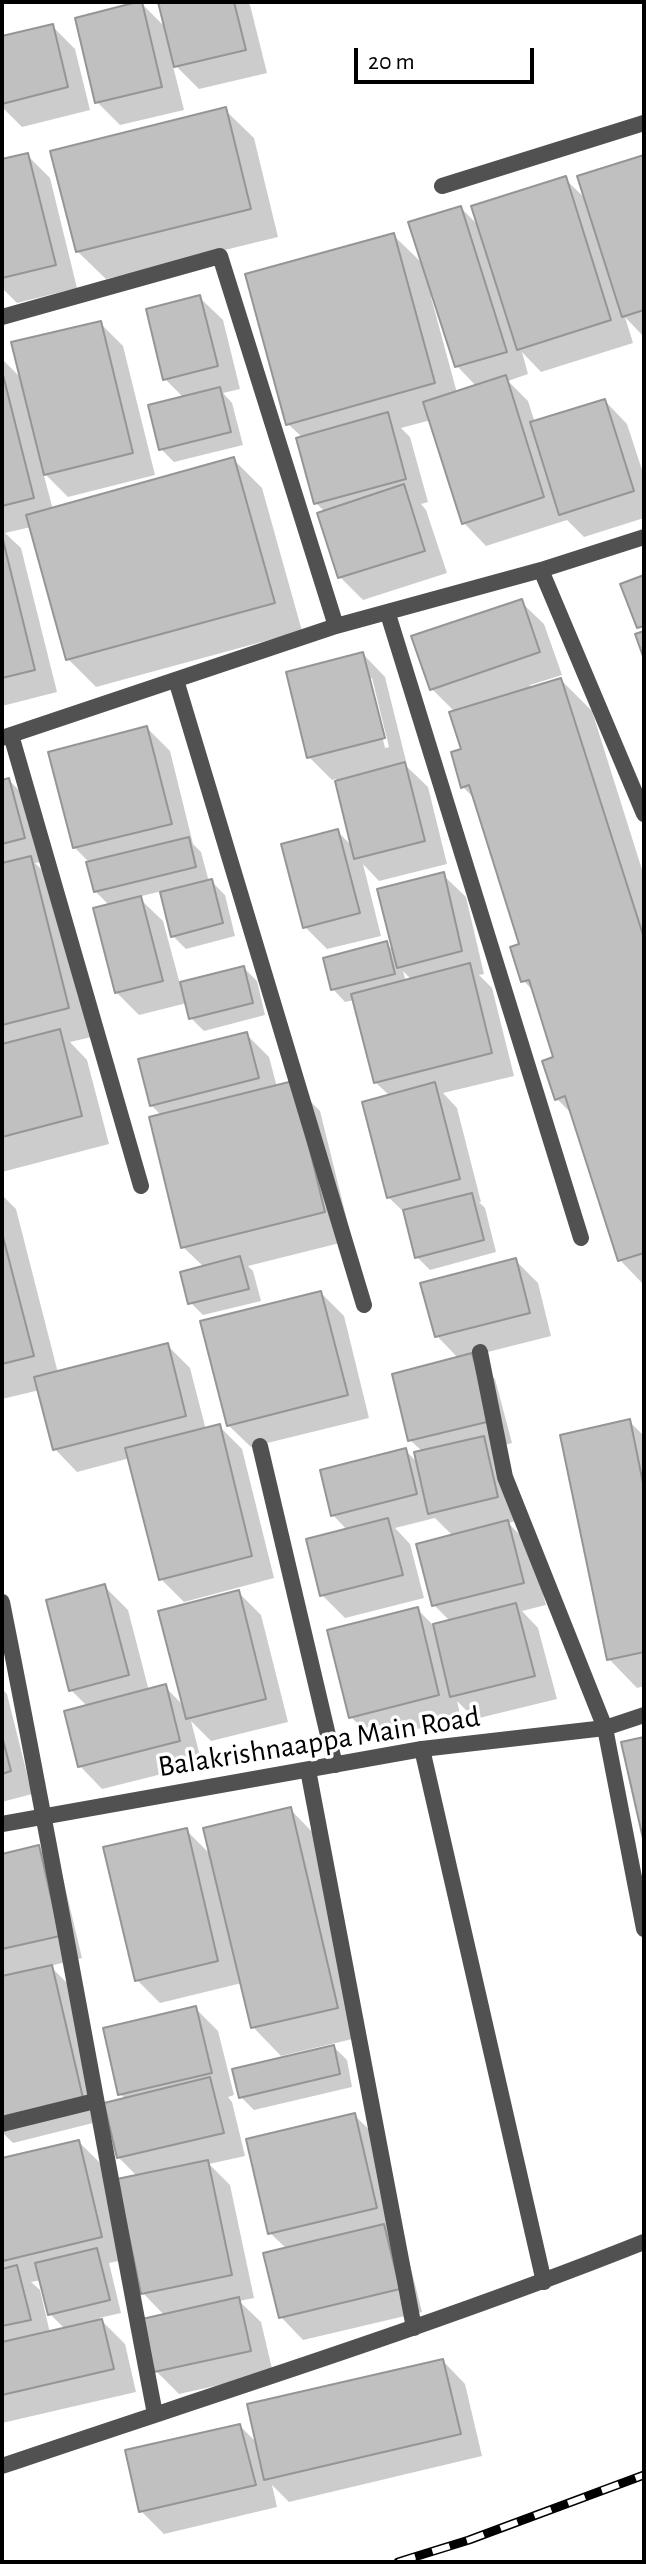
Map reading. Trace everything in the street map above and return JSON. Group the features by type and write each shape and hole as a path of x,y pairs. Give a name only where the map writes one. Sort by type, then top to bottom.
{"street":[{"path":"442,186 644,123"},
{"path":"2,317 220,256 336,626"},
{"path":"141,1186 7,736 336,626 541,570 644,537"},
{"path":"541,570 644,814"},
{"path":"388,614 581,1238"},
{"path":"176,680 364,1305"},
{"path":"480,1352 505,1477 605,1728 644,1929"},
{"path":"260,1446 335,1765"},
{"path":"2,1602 45,1817 155,2414"},
{"name":"Balakrishnaappa Main Road","path":"2,1824 422,1749 605,1728 644,1715"},
{"path":"422,1749 544,2282"},
{"path":"308,1770 414,2328"},
{"path":"2,2124 95,2101"},
{"path":"2,2466 414,2328 544,2282 644,2242"}],"building":[{"path":"142,2 162,87 95,103 75,18"},
{"path":"158,2 234,2 246,50 174,67"},
{"path":"53,24 68,87 2,104 2,36"},
{"path":"226,107 251,209 76,252 50,151"},
{"path":"28,153 56,265 2,278 2,159"},
{"path":"644,155 644,310 622,317 577,176"},
{"path":"566,176 611,320 517,350 471,206"},
{"path":"461,206 507,352 455,367 408,222"},
{"path":"394,233 435,383 286,425 245,274"},
{"path":"200,295 218,366 163,380 146,309"},
{"path":"101,321 133,453 44,475 11,342"},
{"path":"2,371 34,498 2,506"},
{"path":"506,375 544,497 462,524 423,402"},
{"path":"220,387 231,432 159,450 148,405"},
{"path":"605,399 634,491 559,515 530,422"},
{"path":"388,412 406,479 314,504 296,438"},
{"path":"234,457 275,603 66,660 26,515"},
{"path":"404,484 425,551 338,578 317,513"},
{"path":"2,536 35,670 2,678"},
{"path":"644,575 644,626 637,628 620,584"},
{"path":"522,599 540,652 430,690 411,636"},
{"path":"644,631 644,659 635,634"},
{"path":"363,652 385,738 307,758 286,672"},
{"path":"561,678 644,938 644,1253 618,1261 565,1096 555,1100 542,1061 553,1057 529,980 521,982 510,947 519,944 469,785 461,788 451,752 461,749 449,712"},
{"path":"147,726 172,824 73,848 48,752"},
{"path":"405,762 425,841 354,859 335,781"},
{"path":"9,778 25,838 2,844 2,780"},
{"path":"338,829 360,913 303,928 281,844"},
{"path":"189,837 196,867 94,892 86,862"},
{"path":"31,856 69,1008 2,1025 2,863"},
{"path":"444,872 462,951 397,968 377,889"},
{"path":"212,879 223,923 171,937 160,892"},
{"path":"141,896 163,981 115,993 93,908"},
{"path":"387,941 395,974 331,990 323,958"},
{"path":"470,963 492,1053 374,1083 351,994"},
{"path":"244,966 253,1003 189,1019 180,982"},
{"path":"60,1029 82,1116 2,1137 2,1044"},
{"path":"247,1032 259,1078 150,1106 138,1059"},
{"path":"293,1081 325,1212 181,1248 149,1117"},
{"path":"435,1082 460,1179 387,1198 362,1102"},
{"path":"472,1193 484,1240 415,1258 403,1210"},
{"path":"2,1233 34,1356 2,1364"},
{"path":"240,1256 249,1289 188,1304 180,1272"},
{"path":"516,1258 530,1313 435,1337 420,1283"},
{"path":"321,1291 348,1395 227,1426 200,1321"},
{"path":"168,1343 186,1416 53,1450 34,1377"},
{"path":"472,1353 491,1421 408,1441 392,1374"},
{"path":"630,1419 644,1488 644,1652 607,1660 560,1435"},
{"path":"220,1424 252,1556 159,1580 125,1448"},
{"path":"484,1436 498,1497 428,1514 414,1452"},
{"path":"406,1448 417,1494 331,1516 320,1470"},
{"path":"388,1518 403,1575 320,1596 306,1539"},
{"path":"508,1520 524,1583 432,1606 416,1544"},
{"path":"105,1584 129,1675 69,1691 46,1600"},
{"path":"239,1590 266,1699 186,1719 158,1611"},
{"path":"516,1603 535,1676 450,1697 433,1624"},
{"path":"418,1607 439,1695 349,1718 327,1630"},
{"path":"166,1684 180,1741 78,1767 64,1711"},
{"path":"2,1736 11,1771 2,1774"},
{"path":"644,1737 644,1843 621,1742"},
{"path":"291,1807 338,2008 251,2028 203,1828"},
{"path":"187,1828 218,1961 135,1981 103,1847"},
{"path":"39,1845 60,1936 2,1949 2,1854"},
{"path":"52,1965 83,2098 2,2117 2,1976"},
{"path":"196,2006 212,2073 118,2095 103,2028"},
{"path":"334,2045 340,2074 239,2098 232,2069"},
{"path":"210,2077 224,2133 117,2158 104,2103"},
{"path":"355,2113 377,2208 268,2234 246,2139"},
{"path":"79,2140 102,2237 3,2261 2,2158"},
{"path":"208,2160 232,2275 141,2294 117,2179"},
{"path":"384,2224 400,2289 279,2318 263,2253"},
{"path":"97,2248 110,2300 48,2315 35,2263"},
{"path":"17,2265 31,2320 2,2326 2,2269"},
{"path":"239,2297 251,2351 154,2372 142,2319"},
{"path":"102,2319 114,2369 2,2395 2,2342"},
{"path":"443,2359 461,2434 264,2480 247,2404"},
{"path":"240,2424 256,2485 139,2512 125,2450"}],"railway":[{"path":"398,2562 469,2540 644,2475"}]}
